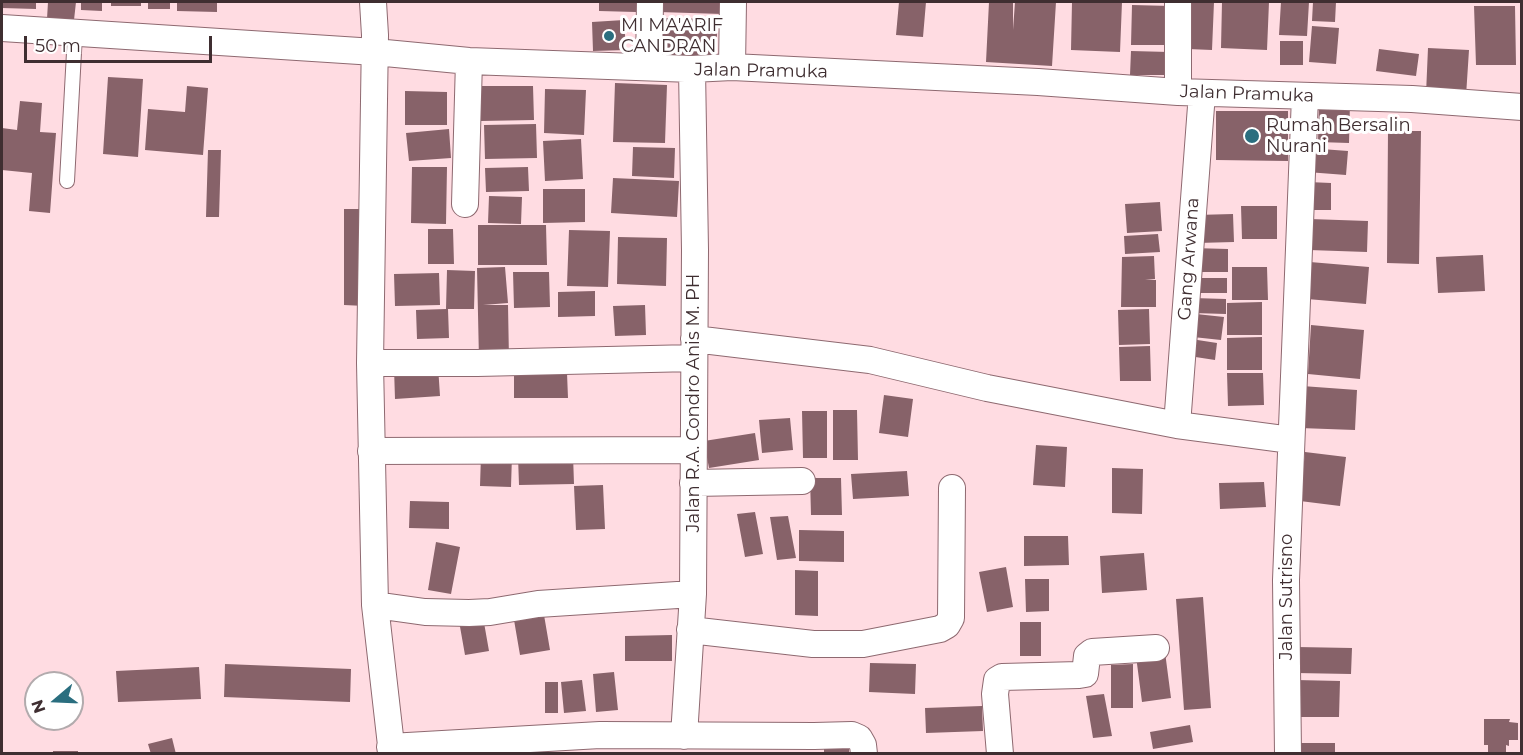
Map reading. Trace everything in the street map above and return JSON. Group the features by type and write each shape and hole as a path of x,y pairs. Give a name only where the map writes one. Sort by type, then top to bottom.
{"street":[{"path":"373,2 375,52 370,363 371,451 375,605 391,750 601,744 684,736 852,735 859,738 864,753"},
{"path":"649,67 650,2"},
{"path":"732,67 733,2"},
{"name":"Gang Arwana","path":"1177,425 1190,92 1178,2"},
{"name":"Jalan Pramuka","path":"2,28 375,52 469,61 692,69 732,67 1190,92 1412,99 1521,107"},
{"path":"465,204 469,61"},
{"name":"Jalan R.A. Condro Anis M. PH","path":"684,736 693,594 692,69"},
{"name":"Jalan Sutrisno","path":"1288,753 1286,580 1305,96"},
{"path":"370,363 477,363 694,348 870,360 987,388 1177,425 1291,440"},
{"path":"371,451 693,450"},
{"path":"693,483 802,481"},
{"path":"690,630 813,644 863,644 940,629 947,625 951,618 952,488"},
{"path":"375,605 425,612 469,613 538,604 693,594"},
{"path":"1000,753 995,694 997,680 1002,677 1085,674 1087,656 1092,652 1156,648"}],"lane":[{"path":"67,181 75,34"}],"building":[{"path":"2,2 36,2 36,9 2,8"},
{"path":"48,2 76,2 74,20 47,19"},
{"path":"81,2 102,2 102,11 81,10"},
{"path":"111,2 141,2 141,6 111,6"},
{"path":"148,2 170,2 170,9 148,9"},
{"path":"177,2 217,2 217,12 177,11"},
{"path":"599,2 636,2 636,12 599,11"},
{"path":"659,2 722,2 722,14 659,12"},
{"path":"899,2 926,2 923,37 896,35"},
{"path":"989,2 1013,2 1013,30 1015,2 1056,2 1052,66 986,62"},
{"path":"1072,2 1122,2 1120,52 1071,50"},
{"path":"1190,2 1214,2 1212,50 1188,49"},
{"path":"1222,2 1269,2 1267,50 1221,48"},
{"path":"1281,2 1309,2 1307,36 1279,35"},
{"path":"1313,2 1336,2 1335,22 1312,21"},
{"path":"1132,5 1171,6 1170,45 1131,45"},
{"path":"1474,6 1515,6 1516,65 1476,65"},
{"path":"659,18 717,19 717,57 659,57"},
{"name":"MI MA'ARIF CANDRAN","path":"624,20 626,50 593,51 592,22"},
{"path":"1312,26 1339,28 1336,64 1309,62"},
{"path":"1280,41 1303,41 1303,65 1280,65"},
{"path":"1428,48 1469,50 1466,96 1426,94"},
{"path":"1379,49 1419,54 1416,76 1376,71"},
{"path":"1131,51 1169,52 1169,75 1130,75"},
{"path":"108,77 143,79 138,157 103,154"},
{"path":"615,83 667,85 665,143 613,142"},
{"path":"187,86 208,88 203,155 145,150 148,109 185,112"},
{"path":"480,86 533,86 534,120 481,121"},
{"path":"545,89 586,90 584,135 544,133"},
{"path":"405,91 447,92 447,125 405,125"},
{"path":"20,101 42,103 40,132 56,133 50,213 29,211 32,173 2,170 2,128 17,130"},
{"path":"1319,102 1350,103 1349,143 1318,142"},
{"name":"Rumah Bersalin Nurani","path":"1216,111 1288,111 1288,161 1216,160"},
{"path":"536,124 537,158 485,159 484,125"},
{"path":"449,129 451,158 409,161 406,133"},
{"path":"1388,131 1421,131 1419,264 1387,263"},
{"path":"581,139 583,179 545,181 543,141"},
{"path":"633,147 675,148 674,178 632,176"},
{"path":"1308,148 1348,151 1346,175 1307,172"},
{"path":"208,150 221,150 219,217 206,217"},
{"path":"412,167 447,167 446,224 411,223"},
{"path":"528,167 529,191 486,192 485,168"},
{"path":"613,178 679,181 677,217 611,213"},
{"path":"1308,182 1331,183 1331,210 1307,210"},
{"path":"543,189 585,189 585,222 543,223"},
{"path":"489,196 522,197 521,224 488,223"},
{"path":"1160,202 1162,231 1127,233 1125,204"},
{"path":"1241,206 1277,206 1277,239 1242,239"},
{"path":"344,209 366,209 365,306 344,305"},
{"path":"1233,214 1234,242 1197,243 1196,215"},
{"path":"1310,219 1368,221 1367,252 1309,250"},
{"path":"478,225 546,225 547,265 478,265"},
{"path":"428,229 453,229 454,264 428,264"},
{"path":"569,230 610,231 608,287 567,286"},
{"path":"1158,234 1160,252 1125,254 1124,236"},
{"path":"618,237 667,238 666,286 617,284"},
{"path":"1192,248 1228,249 1228,272 1192,272"},
{"path":"1483,255 1485,291 1438,293 1436,257"},
{"path":"1154,256 1155,279 1145,280 1156,280 1156,307 1121,307 1122,257"},
{"path":"1310,262 1369,267 1366,304 1307,299"},
{"path":"505,267 508,303 483,305 508,305 509,360 479,360 477,268"},
{"path":"1232,267 1267,267 1268,300 1232,300"},
{"path":"447,270 475,271 474,309 448,309 449,338 417,339 416,310 446,309"},
{"path":"513,272 549,272 550,307 514,308"},
{"path":"439,273 440,305 395,306 394,274"},
{"path":"1192,278 1227,278 1227,293 1192,293"},
{"path":"595,291 595,316 558,317 558,292"},
{"path":"1193,298 1226,299 1226,314 1193,313"},
{"path":"1262,302 1262,335 1227,335 1227,303"},
{"path":"645,305 646,335 615,336 613,306"},
{"path":"1149,309 1150,344 1119,345 1118,310"},
{"path":"1196,314 1224,317 1221,340 1193,337"},
{"path":"1311,325 1364,330 1360,379 1308,374"},
{"path":"1262,337 1262,370 1227,370 1227,338"},
{"path":"1191,339 1217,343 1215,360 1189,356"},
{"path":"1150,346 1151,381 1120,381 1119,347"},
{"path":"438,366 440,396 395,399 394,368"},
{"path":"514,373 567,373 568,398 514,398"},
{"path":"1227,373 1263,373 1264,405 1228,406"},
{"path":"1302,386 1357,390 1355,430 1300,428"},
{"path":"884,395 913,399 908,437 879,433"},
{"path":"833,410 857,410 858,460 833,460"},
{"path":"802,411 827,411 827,458 803,458"},
{"path":"790,418 793,450 762,453 759,420"},
{"path":"755,433 759,460 709,468 704,441"},
{"path":"1036,445 1067,447 1065,487 1033,485"},
{"path":"1305,452 1346,457 1340,506 1300,501"},
{"path":"481,455 512,455 511,487 480,486"},
{"path":"573,455 574,484 519,485 518,456"},
{"path":"1112,468 1143,469 1142,514 1112,513"},
{"path":"907,471 909,496 853,499 851,474"},
{"path":"810,478 841,478 842,515 811,515"},
{"path":"1264,482 1266,507 1220,509 1219,483"},
{"path":"603,485 605,529 576,530 574,486"},
{"path":"410,501 449,502 449,529 409,528"},
{"path":"755,512 763,554 745,557 737,514"},
{"path":"788,516 796,558 777,560 770,517"},
{"path":"799,530 844,531 844,562 799,561"},
{"path":"1024,536 1068,536 1069,565 1024,566"},
{"path":"436,542 460,547 451,594 428,590"},
{"path":"1144,553 1147,590 1102,593 1100,556"},
{"path":"1006,567 1013,607 987,612 979,572"},
{"path":"795,570 818,571 818,616 795,615"},
{"path":"1025,579 1049,579 1049,611 1026,612"},
{"path":"1203,597 1211,708 1184,710 1176,599"},
{"path":"544,615 550,650 520,655 514,620"},
{"path":"483,617 489,651 465,655 459,621"},
{"path":"1020,622 1041,622 1041,656 1020,656"},
{"path":"672,635 672,661 625,661 625,636"},
{"path":"1297,647 1352,648 1351,674 1296,673"},
{"path":"1165,652 1171,698 1142,702 1136,656"},
{"path":"870,663 916,664 915,694 869,692"},
{"path":"225,664 351,669 350,702 224,697"},
{"path":"1133,664 1133,708 1111,708 1111,665"},
{"path":"199,667 201,699 118,702 116,671"},
{"path":"614,672 618,710 596,712 593,674"},
{"path":"582,680 586,711 564,713 561,682"},
{"path":"1296,680 1340,681 1339,717 1296,717"},
{"path":"545,682 558,682 558,713 545,713"},
{"path":"1104,694 1112,736 1093,738 1086,696"},
{"path":"982,706 983,731 926,733 925,708"},
{"path":"1484,719 1510,719 1509,722 1518,723 1518,740 1509,740 1509,746 1506,745 1506,754 1488,754 1488,745 1484,745"},
{"path":"1190,725 1193,742 1153,749 1150,732"},
{"path":"172,738 176,754 151,754 148,744"},
{"path":"1295,743 1335,743 1335,754 1294,754"},
{"path":"849,747 849,754 824,754 824,749"},
{"path":"53,751 78,751 78,754 53,754"}],"place":[{"name":"MI MA'ARIF CANDRAN","path":"609,36"},
{"name":"Rumah Bersalin Nurani","path":"1252,136"}]}
